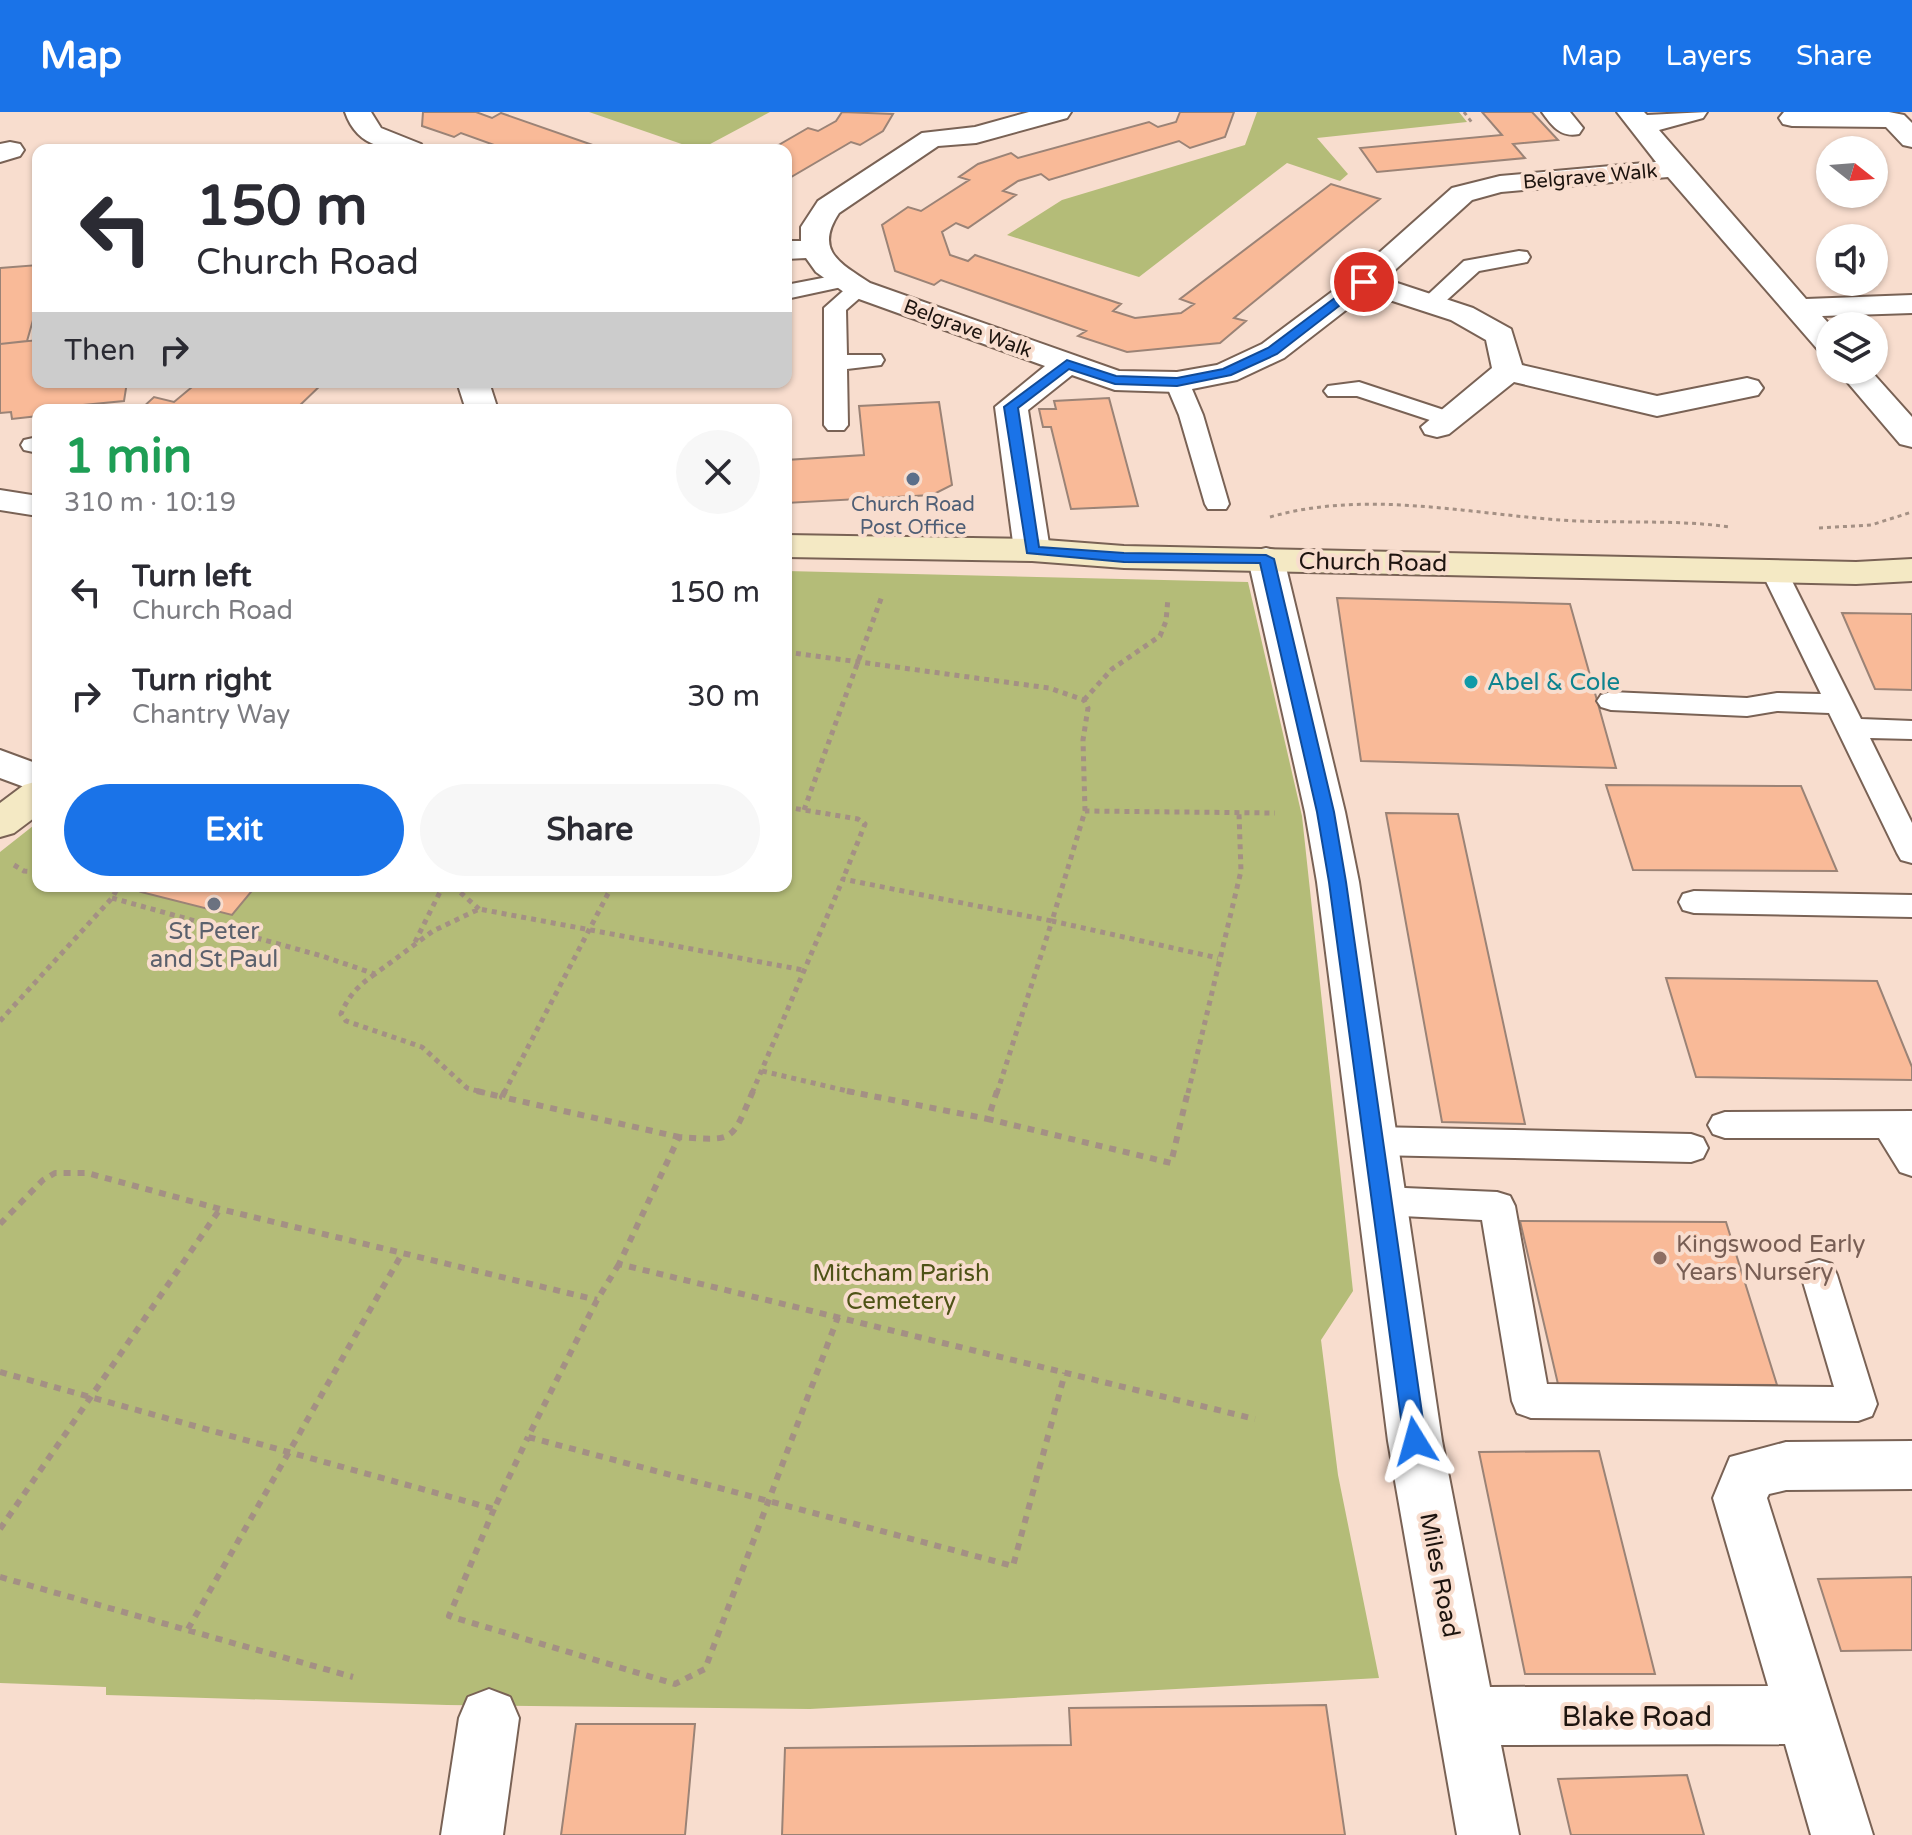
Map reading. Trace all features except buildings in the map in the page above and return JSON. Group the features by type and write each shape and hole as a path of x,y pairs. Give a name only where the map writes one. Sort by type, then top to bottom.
{"street":[{"path":"358,112 366,130 394,144"},
{"path":"931,139 941,112"},
{"path":"800,250 828,207 931,139 976,135 1058,112"},
{"path":"1634,118 1664,122 1694,112"},
{"path":"1792,118 1874,117 1899,124"},
{"path":"1634,118 1816,328"},
{"name":"Belgrave Walk","path":"800,250 851,285 1067,364 1115,380 1177,382 1226,373 1273,351 1364,282 1462,194 1500,184 1675,168"},
{"path":"1364,282 1462,314 1500,336 1508,371"},
{"path":"1799,308 1912,304"},
{"path":"1032,550 1011,407 1067,364"},
{"path":"1508,371 1657,406 1747,388"},
{"path":"1442,423 1508,371"},
{"path":"1865,384 1912,437"},
{"path":"0,500 32,505"},
{"name":"Church Road","path":"792,546 1032,550 1124,557 1264,540 1774,571 1912,570"},
{"name":"Miles Road","path":"1264,540 1325,812 1415,1441 1488,1835"},
{"path":"0,763 32,776"},
{"path":"0,823 32,799"},
{"path":"1842,1835 1740,1498 1749,1474 1786,1466 1912,1465"},
{"name":"Blake Road","path":"1467,1716 1806,1715"},
{"path":"472,1835 489,1718"}],"lane":[{"path":"1430,303 1472,266 1519,257"},
{"path":"792,291 851,285"},
{"path":"836,425 835,308 851,285"},
{"path":"835,363 873,360"},
{"path":"1177,382 1191,415 1217,504"},
{"path":"1336,391 1359,389 1442,423"},
{"path":"1774,571 1912,853"},
{"path":"1611,701 1747,707 1777,702 1912,730"},
{"path":"1694,902 1912,906"},
{"path":"1725,1125 1901,1125 1912,1162"},
{"path":"1374,1141 1691,1148"},
{"path":"1382,1201 1497,1206 1531,1401 1858,1404 1819,1275"}],"path":[{"path":"1464,112 1473,124"},
{"path":"1264,540 1283,512 1327,506 1563,521 1696,521 1734,527"},
{"path":"1815,528 1871,525 1912,512"},
{"path":"804,810 882,596"},
{"path":"1084,700 1112,669 1160,636 1166,621 1168,597"},
{"path":"792,653 1049,688 1084,700 1088,708 1083,740 1085,811 988,1119"},
{"path":"479,909 415,943 355,987 341,1014 346,1021 422,1047 467,1088 679,1137 722,1140 735,1132 865,824 858,819 792,808"},
{"path":"1085,811 1325,812"},
{"path":"762,1071 923,1108 988,1119 1171,1163 1241,871 1239,814"},
{"path":"14,865 32,872"},
{"path":"843,879 1218,958"},
{"path":"0,1021 116,892"},
{"path":"415,943 440,892"},
{"path":"460,892 479,909 803,970"},
{"path":"502,1097 609,892"},
{"path":"112,898 322,956 375,974"},
{"path":"679,1137 619,1264 597,1300 528,1437 449,1616 675,1684 705,1669 838,1317"},
{"path":"0,1224 43,1180 55,1173 87,1173 220,1209 597,1300"},
{"path":"0,1529 220,1209"},
{"path":"188,1629 403,1252"},
{"path":"619,1264 1255,1419"},
{"path":"0,1372 291,1450 494,1509"},
{"path":"528,1437 1013,1566 1065,1373"},
{"path":"0,1577 353,1677"}],"green space":[{"path":"589,112 770,112 710,144 682,144"},
{"path":"1257,112 1459,112 1467,122 1317,138 1348,174 1340,181 1287,163 1139,277 1007,235 1062,200 1245,145"},
{"name":"Mitcham Parish Cemetery","path":"792,571 1248,582 1302,816 1353,1291 1321,1340 1338,1475 1379,1678 810,1709 447,1705 106,1695 106,1687 0,1683 0,852 32,827 32,892 792,892"}],"place":[{"name":"Church Road Post Office","path":"913,479"},
{"name":"Abel & Cole","path":"1471,682"},
{"name":"St Peter and St Paul","path":"214,904"},
{"name":"Kingswood Early Years Nursery","path":"1660,1258"}],"route":[{"path":"1364,282 1273,351 1226,373 1177,382 1115,380 1067,364 1011,407 1032,550 1124,557 1266,559 1325,812 1338,882 1415,1441"}]}
